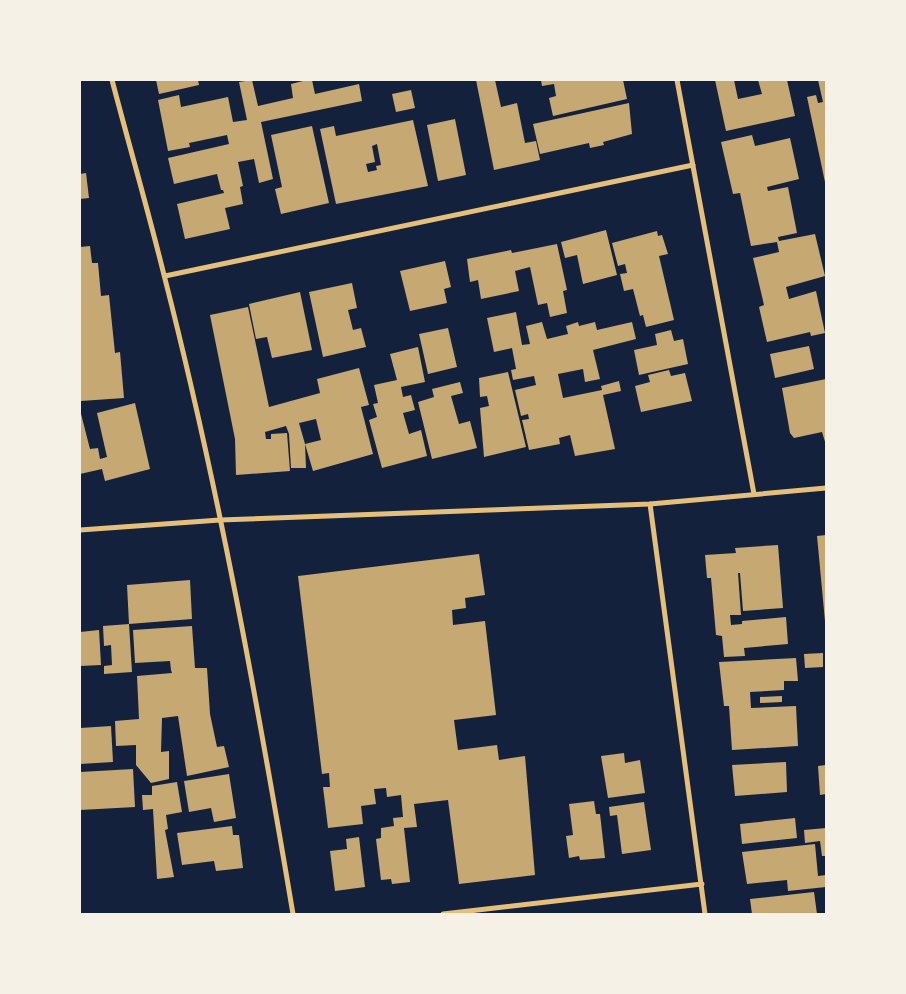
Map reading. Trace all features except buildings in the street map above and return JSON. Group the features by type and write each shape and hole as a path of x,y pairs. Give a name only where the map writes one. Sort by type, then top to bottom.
{"street":[{"path":"112,80 165,276 220,520 266,755 293,914"},
{"path":"677,80 754,494"},
{"path":"165,276 693,165"},
{"path":"80,530 220,520 650,504 826,488"},
{"path":"650,504 705,914"},
{"path":"443,914 702,884"}]}
